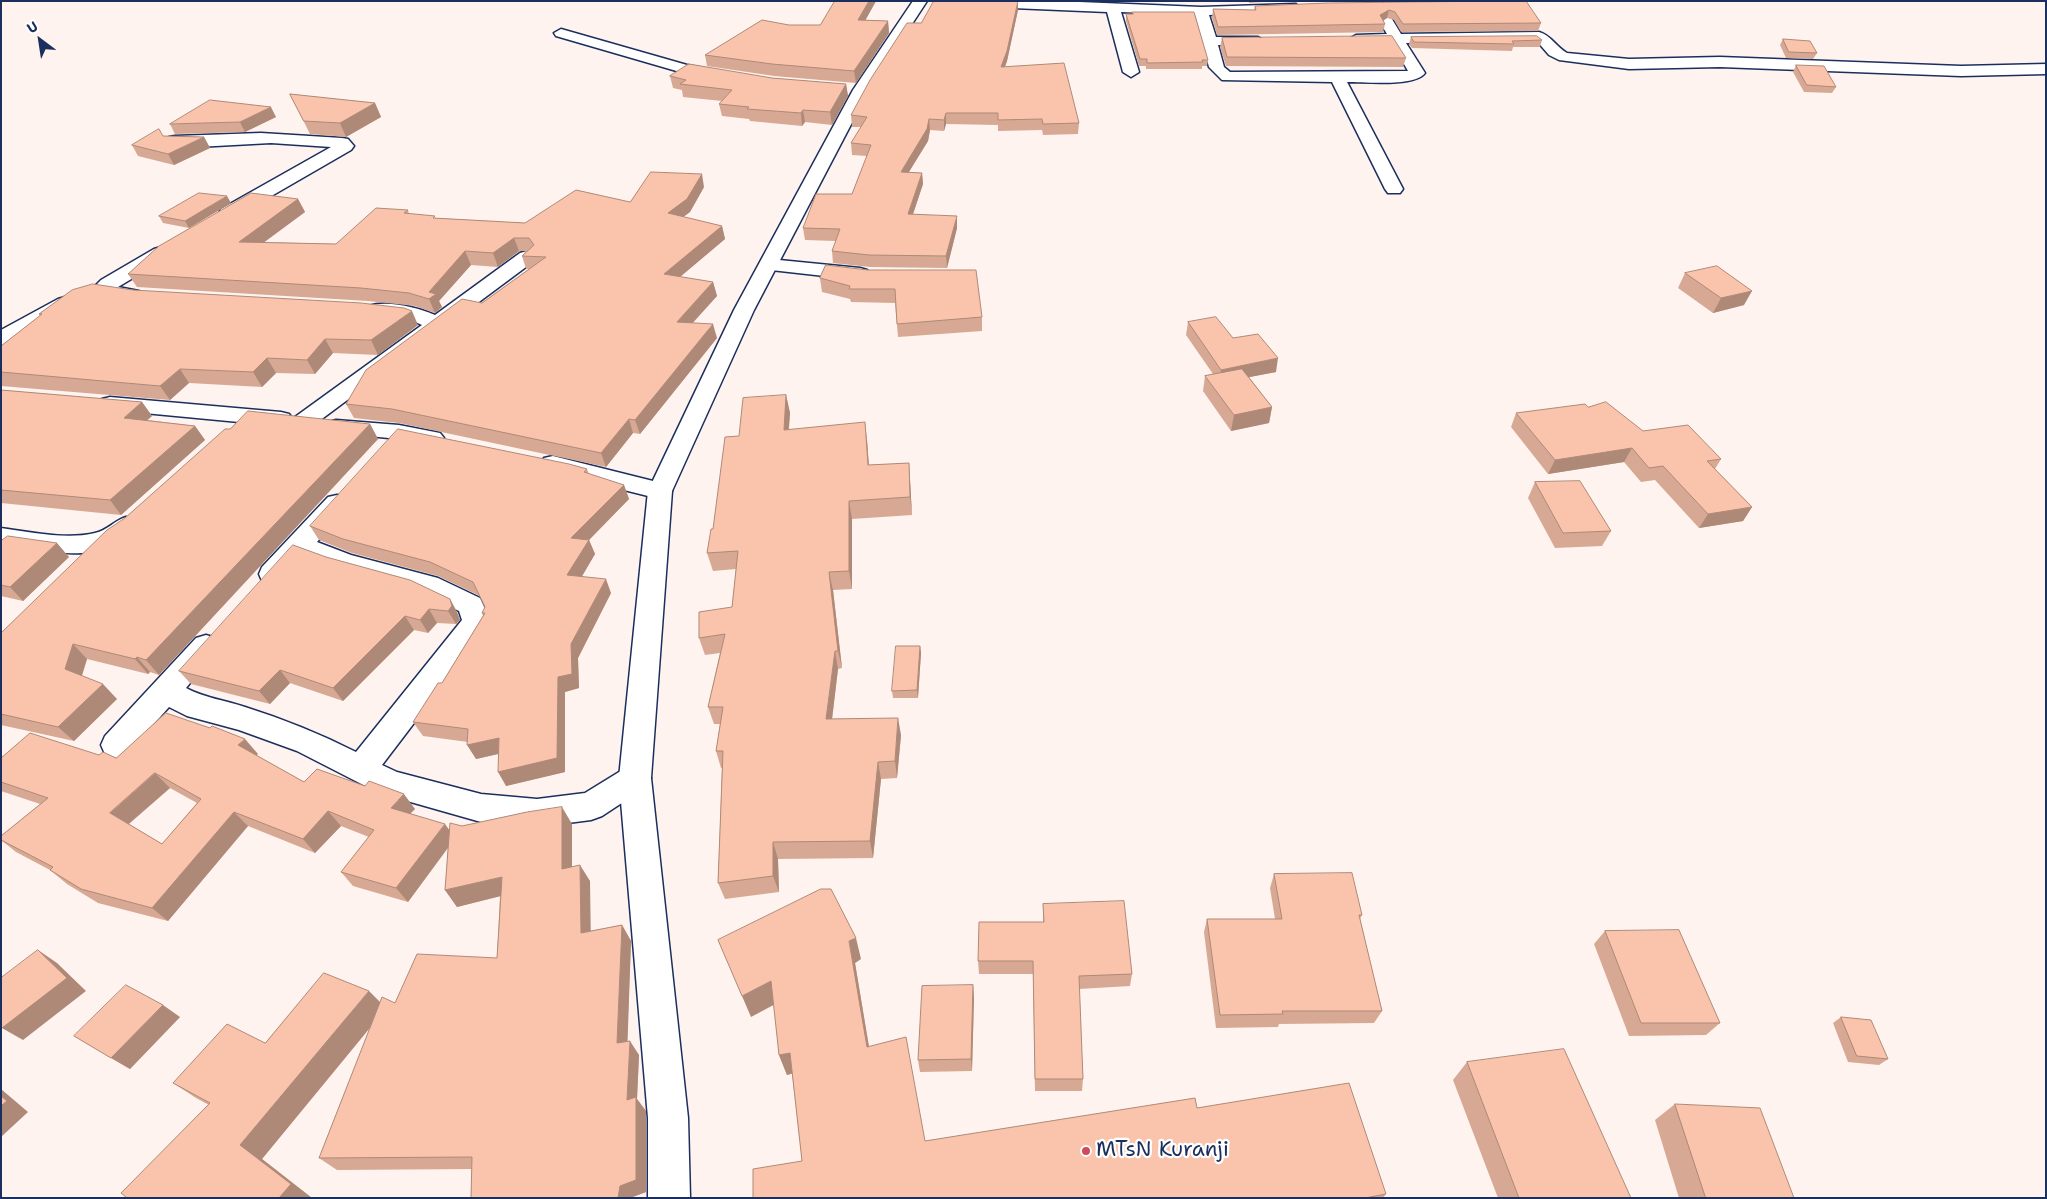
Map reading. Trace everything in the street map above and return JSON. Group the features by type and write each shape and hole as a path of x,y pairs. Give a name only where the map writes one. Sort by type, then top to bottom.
{"street":[{"path":"669,1198 668,1118 635,778 660,491 744,310 769,265 853,89 920,1"},
{"path":"942,1 1201,11 1302,6"},
{"path":"1201,11 1216,68 1221,75 1227,77 1404,77 1417,73 1375,3"},
{"path":"1360,5 1375,3 1392,4"},
{"path":"1113,8 1131,72"},
{"path":"561,32 685,69 732,78"},
{"path":"1342,39 1539,36 1543,38 1550,50 1564,57 1629,64 1720,62 1961,71 2046,69"},
{"path":"1210,41 1276,41"},
{"path":"685,69 701,58"},
{"path":"1337,77 1394,189"},
{"path":"175,141 199,143 261,138 312,139 342,143 346,146 212,222"},
{"path":"1,339 74,298 101,290 180,242"},
{"path":"302,422 527,257"},
{"path":"769,265 880,275"},
{"path":"101,290 109,293 152,296"},
{"path":"359,308 415,314 437,324"},
{"path":"88,402 250,415 302,422 392,442 454,442"},
{"path":"223,440 250,415"},
{"path":"530,459 660,491"},
{"path":"257,589 353,485"},
{"path":"78,568 105,540 141,514"},
{"path":"1,537 86,543 105,540"},
{"path":"299,545 344,562 428,585 470,604 477,622 361,769"},
{"path":"116,746 225,624"},
{"path":"165,691 198,708 242,718 308,742 390,784 481,808 536,813 591,806 635,778"}],"building":[{"path":"835,1 869,1 858,20 888,21 854,71 772,64 705,55 762,20 789,25 820,25"},
{"path":"934,1 1018,1 1007,51 1001,67 1064,63 1079,123 1043,124 1042,119 998,120 998,113 946,113 944,120 929,119 927,129 901,172 922,173 908,214 957,216 946,256 869,255 832,251 840,229 803,228 816,194 852,194 871,145 851,143 867,117 851,115 870,80 907,23 921,23"},
{"path":"1526,1 1541,23 1403,24 1395,12 1389,10 1380,15 1385,24 1218,27 1213,9 1256,10 1255,6 1328,3"},
{"path":"1132,12 1194,12 1208,60 1202,60 1203,62 1147,63 1147,59 1140,59 1126,14 1133,14"},
{"path":"1392,36 1406,58 1227,57 1222,38"},
{"path":"1537,36 1542,40 1512,41 1514,44 1414,42 1411,37"},
{"path":"1783,39 1810,41 1817,53 1789,52"},
{"path":"689,64 772,78 846,84 830,112 803,110 801,113 747,109 749,107 719,104 732,90 680,84 686,80 670,76"},
{"path":"1796,65 1824,66 1836,87 1807,85"},
{"path":"290,94 375,103 340,123 304,121"},
{"path":"210,100 271,107 240,122 170,124"},
{"path":"159,129 163,136 204,137 168,154 132,145"},
{"path":"651,172 702,174 687,199 668,213 722,226 664,274 713,282 677,322 713,324 635,420 629,419 601,453 392,409 346,404 366,370 462,299 482,303 546,257 522,256 534,245 529,238 514,238 493,253 465,251 429,292 436,294 429,299 409,293 361,288 128,274 159,246 251,193 298,199 239,242 336,244 376,208 408,210 404,213 435,216 433,218 525,223 576,190 630,202"},
{"path":"199,193 227,196 185,221 159,216"},
{"path":"826,265 868,270 976,270 982,317 897,324 895,289 849,289 850,286 820,278"},
{"path":"1717,266 1752,291 1721,298 1685,273"},
{"path":"93,284 133,290 361,303 404,308 412,311 371,340 325,339 307,360 267,358 253,372 180,369 160,386 1,372 1,346 42,314 39,314 72,290"},
{"path":"1216,317 1233,338 1258,334 1278,358 1221,370 1188,322"},
{"path":"1242,369 1272,407 1234,415 1205,376"},
{"path":"1,390 142,402 124,418 195,426 110,500 1,490"},
{"path":"786,395 784,430 865,422 868,465 909,463 910,497 849,501 849,571 829,572 838,651 835,651 826,719 898,718 895,761 878,762 870,841 773,842 773,876 718,883 723,751 716,751 723,707 708,707 725,634 699,638 699,612 732,607 738,551 707,553 711,529 713,529 725,437 739,436 743,398"},
{"path":"1606,402 1643,431 1688,425 1721,459 1707,461 1752,507 1708,514 1663,466 1649,468 1632,448 1555,460 1516,413 1585,404 1588,407"},
{"path":"248,411 370,424 146,660 73,644 65,669 103,684 58,727 1,714 1,633 107,530 125,518 225,429 230,429"},
{"path":"398,429 569,464 587,469 584,472 624,485 571,538 589,540 567,575 606,579 571,644 572,674 558,677 557,758 498,772 499,738 467,745 468,729 413,722 438,683 442,683 485,613 482,613 485,607 473,582 430,562 343,539 310,526"},
{"path":"1580,481 1611,531 1563,533 1535,482"},
{"path":"8,536 57,543 10,587 1,585 1,541"},
{"path":"293,545 326,557 410,580 450,599 452,606 448,611 429,609 420,620 405,616 333,688 280,670 259,691 179,671"},
{"path":"896,646 920,646 917,690 892,691"},
{"path":"166,713 210,728 212,726 245,739 238,745 304,782 317,769 365,786 369,781 404,794 391,808 445,824 396,888 341,872 374,830 328,811 303,839 234,812 152,908 81,889 50,870 53,867 1,840 1,836 48,798 1,782 1,758 30,733 99,755 103,752 116,758","holes":["155,773 201,799 162,844 110,813"]},
{"path":"562,807 562,869 580,865 581,933 622,925 617,1043 630,1041 627,1100 636,1097 636,1180 620,1186 618,1198 471,1198 472,1157 319,1158 382,997 395,1003 417,954 497,958 502,877 445,890 450,823 462,826 527,812"},
{"path":"1352,873 1362,915 1359,915 1382,1011 1282,1011 1283,1014 1220,1015 1207,919 1282,919 1274,874"},
{"path":"821,889 831,889 856,938 849,941 867,1047 906,1037 925,1141 1195,1098 1197,1108 1349,1083 1386,1194 1365,1198 753,1198 753,1169 802,1161 790,1053 779,1055 771,981 742,996 718,940"},
{"path":"1124,901 1132,974 1079,976 1083,1079 1035,1079 1033,961 978,961 979,922 1044,922 1043,904"},
{"path":"1679,930 1720,1023 1641,1023 1605,931"},
{"path":"38,950 67,978 2,1028 1,978"},
{"path":"324,973 369,991 240,1145 291,1184 279,1198 127,1198 121,1193 210,1103 173,1083 227,1024 265,1043"},
{"path":"126,985 163,1005 111,1058 74,1036"},
{"path":"973,985 971,1059 918,1060 922,986"},
{"path":"1841,1017 1871,1020 1888,1059 1857,1056"},
{"path":"1564,1049 1631,1198 1519,1198 1467,1062"},
{"path":"1,1096 7,1101 1,1106"},
{"path":"1675,1104 1760,1108 1794,1198 1706,1198"}],"place":[{"name":"MTsN Kuranji","path":"1086,1151"}]}
